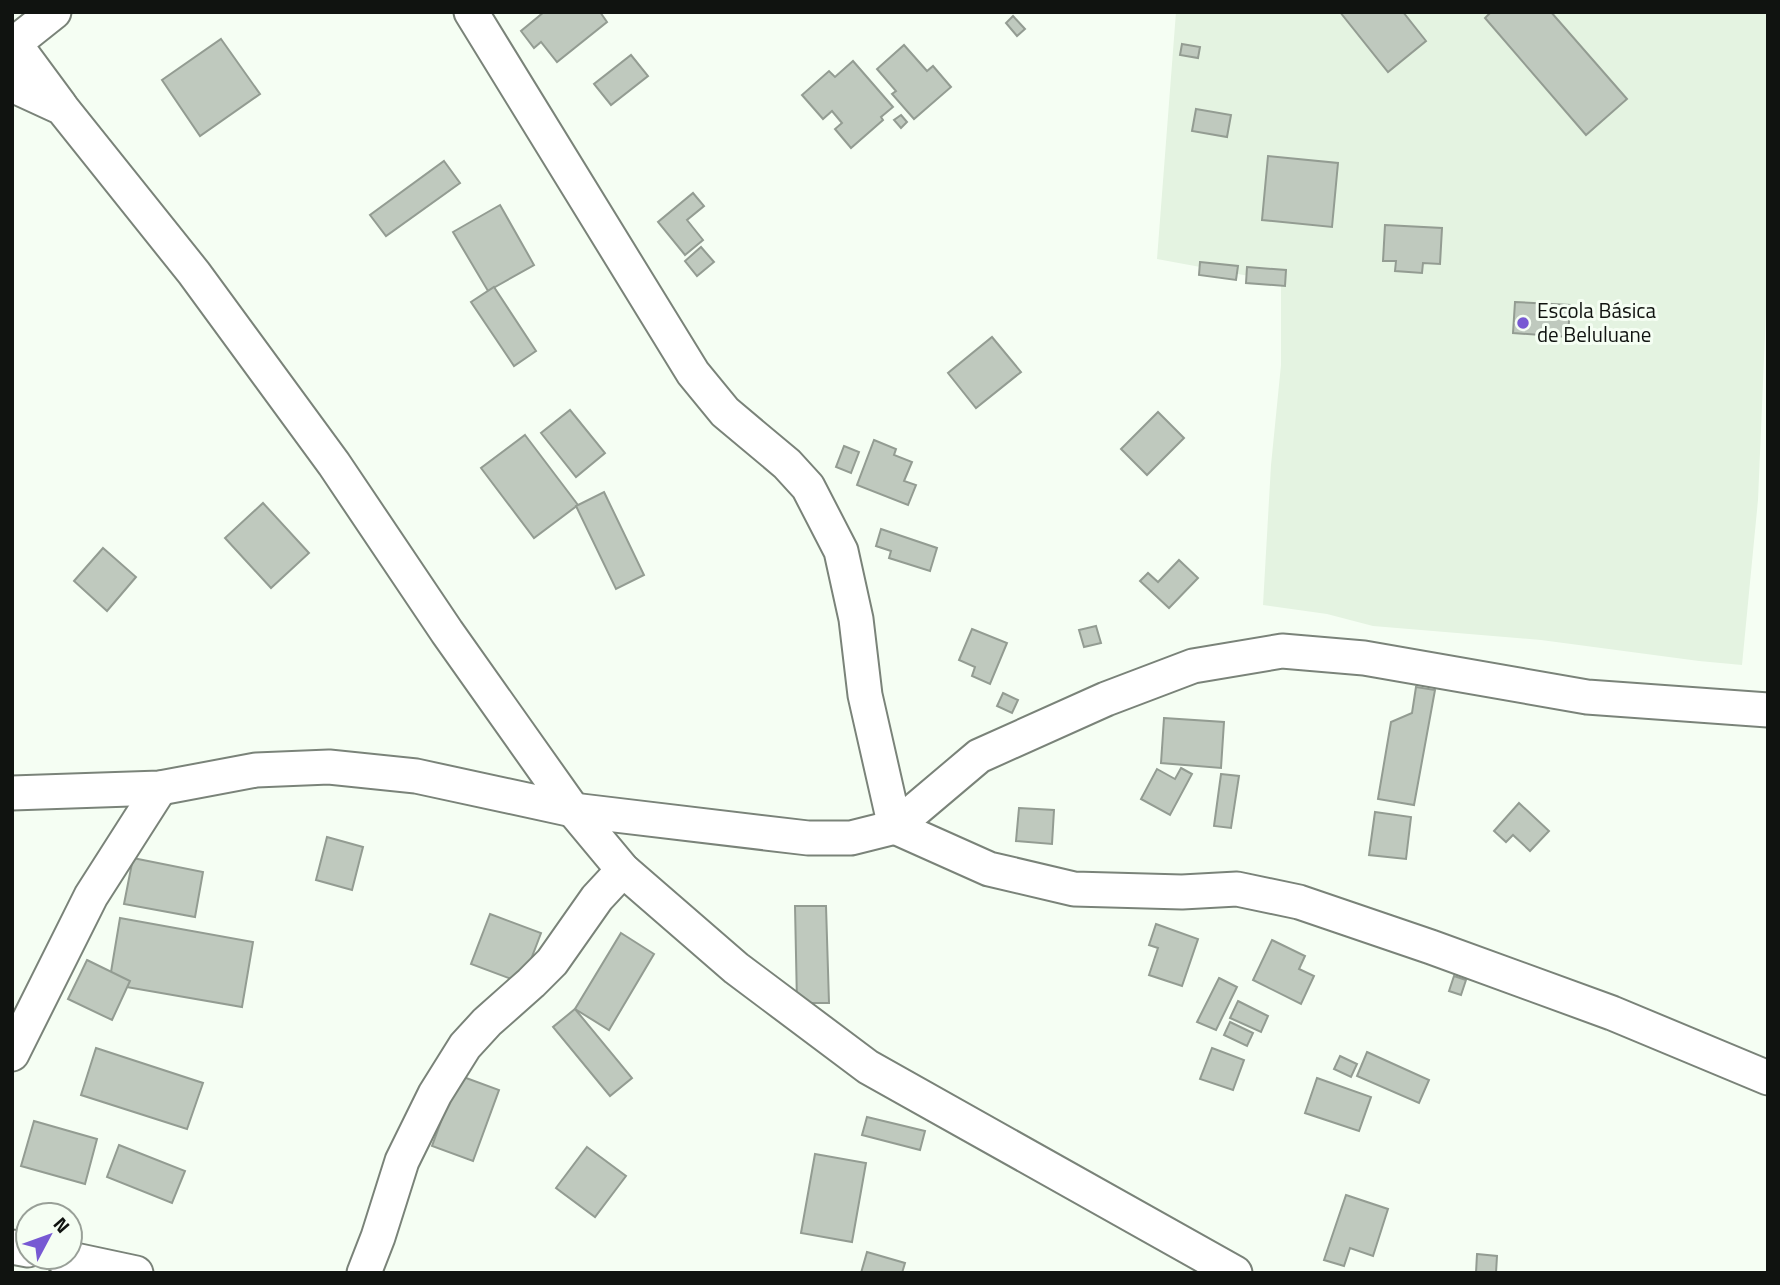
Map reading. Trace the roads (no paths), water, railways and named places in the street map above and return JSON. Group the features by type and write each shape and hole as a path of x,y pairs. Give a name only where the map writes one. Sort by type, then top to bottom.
{"street":[{"path":"54,12 14,41 62,107 194,273 334,464 447,632 573,810 623,870 736,968 868,1067 1235,1273"},
{"path":"471,12 693,373 725,412 787,464 808,487 823,514 841,551 856,619 865,695 895,827"},
{"path":"12,85 62,107"},
{"path":"12,793 160,788 256,770 329,767 416,776 573,810 808,838 851,838 895,827 969,764 992,750 1106,699 1194,666 1282,651 1364,657 1587,697 1768,710"},
{"path":"12,1054 91,896 160,788"},
{"path":"895,827 989,869 1074,889 1182,892 1237,889 1299,902 1612,1013 1768,1078"},
{"path":"363,1273 378,1237 402,1161 435,1094 465,1046 552,962 597,898 623,870"},
{"path":"84,1262 136,1273"}],"place":[{"name":"Escola Básica de Beluluane","path":"1523,323"}]}
